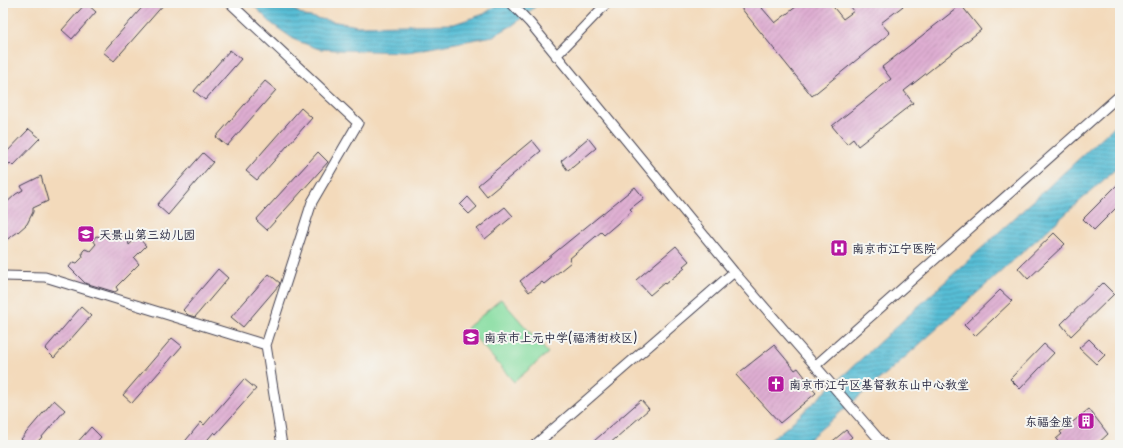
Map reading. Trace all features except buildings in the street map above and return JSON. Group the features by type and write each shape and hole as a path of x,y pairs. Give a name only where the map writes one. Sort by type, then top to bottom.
{"street":[{"path":"230,3 358,123 312,202 266,344 282,445"},
{"path":"556,56 608,3"},
{"path":"512,4 530,23 734,272 884,445"},
{"path":"816,365 1120,96"},
{"path":"535,445 734,272"},
{"path":"3,276 44,277 266,344"}],"green space":[{"path":"501,299 548,353 514,382 467,328"}],"water":[{"path":"251,3 282,3 305,16 357,26 454,24 484,14 500,3 538,3 513,25 493,36 408,52 319,49 295,40 272,24"},
{"path":"1120,121 1120,165 894,367 802,445 764,445 787,427"}],"place":[{"name":"天景山第三幼儿园","path":"86,234"},
{"name":"南京市江宁医院","path":"839,248"},
{"name":"南京市上元中学(福清街校区)","path":"471,337"},
{"name":"南京市江宁区基督教东山中心教堂","path":"776,384"},
{"name":"东福金座","path":"1086,421"}]}
